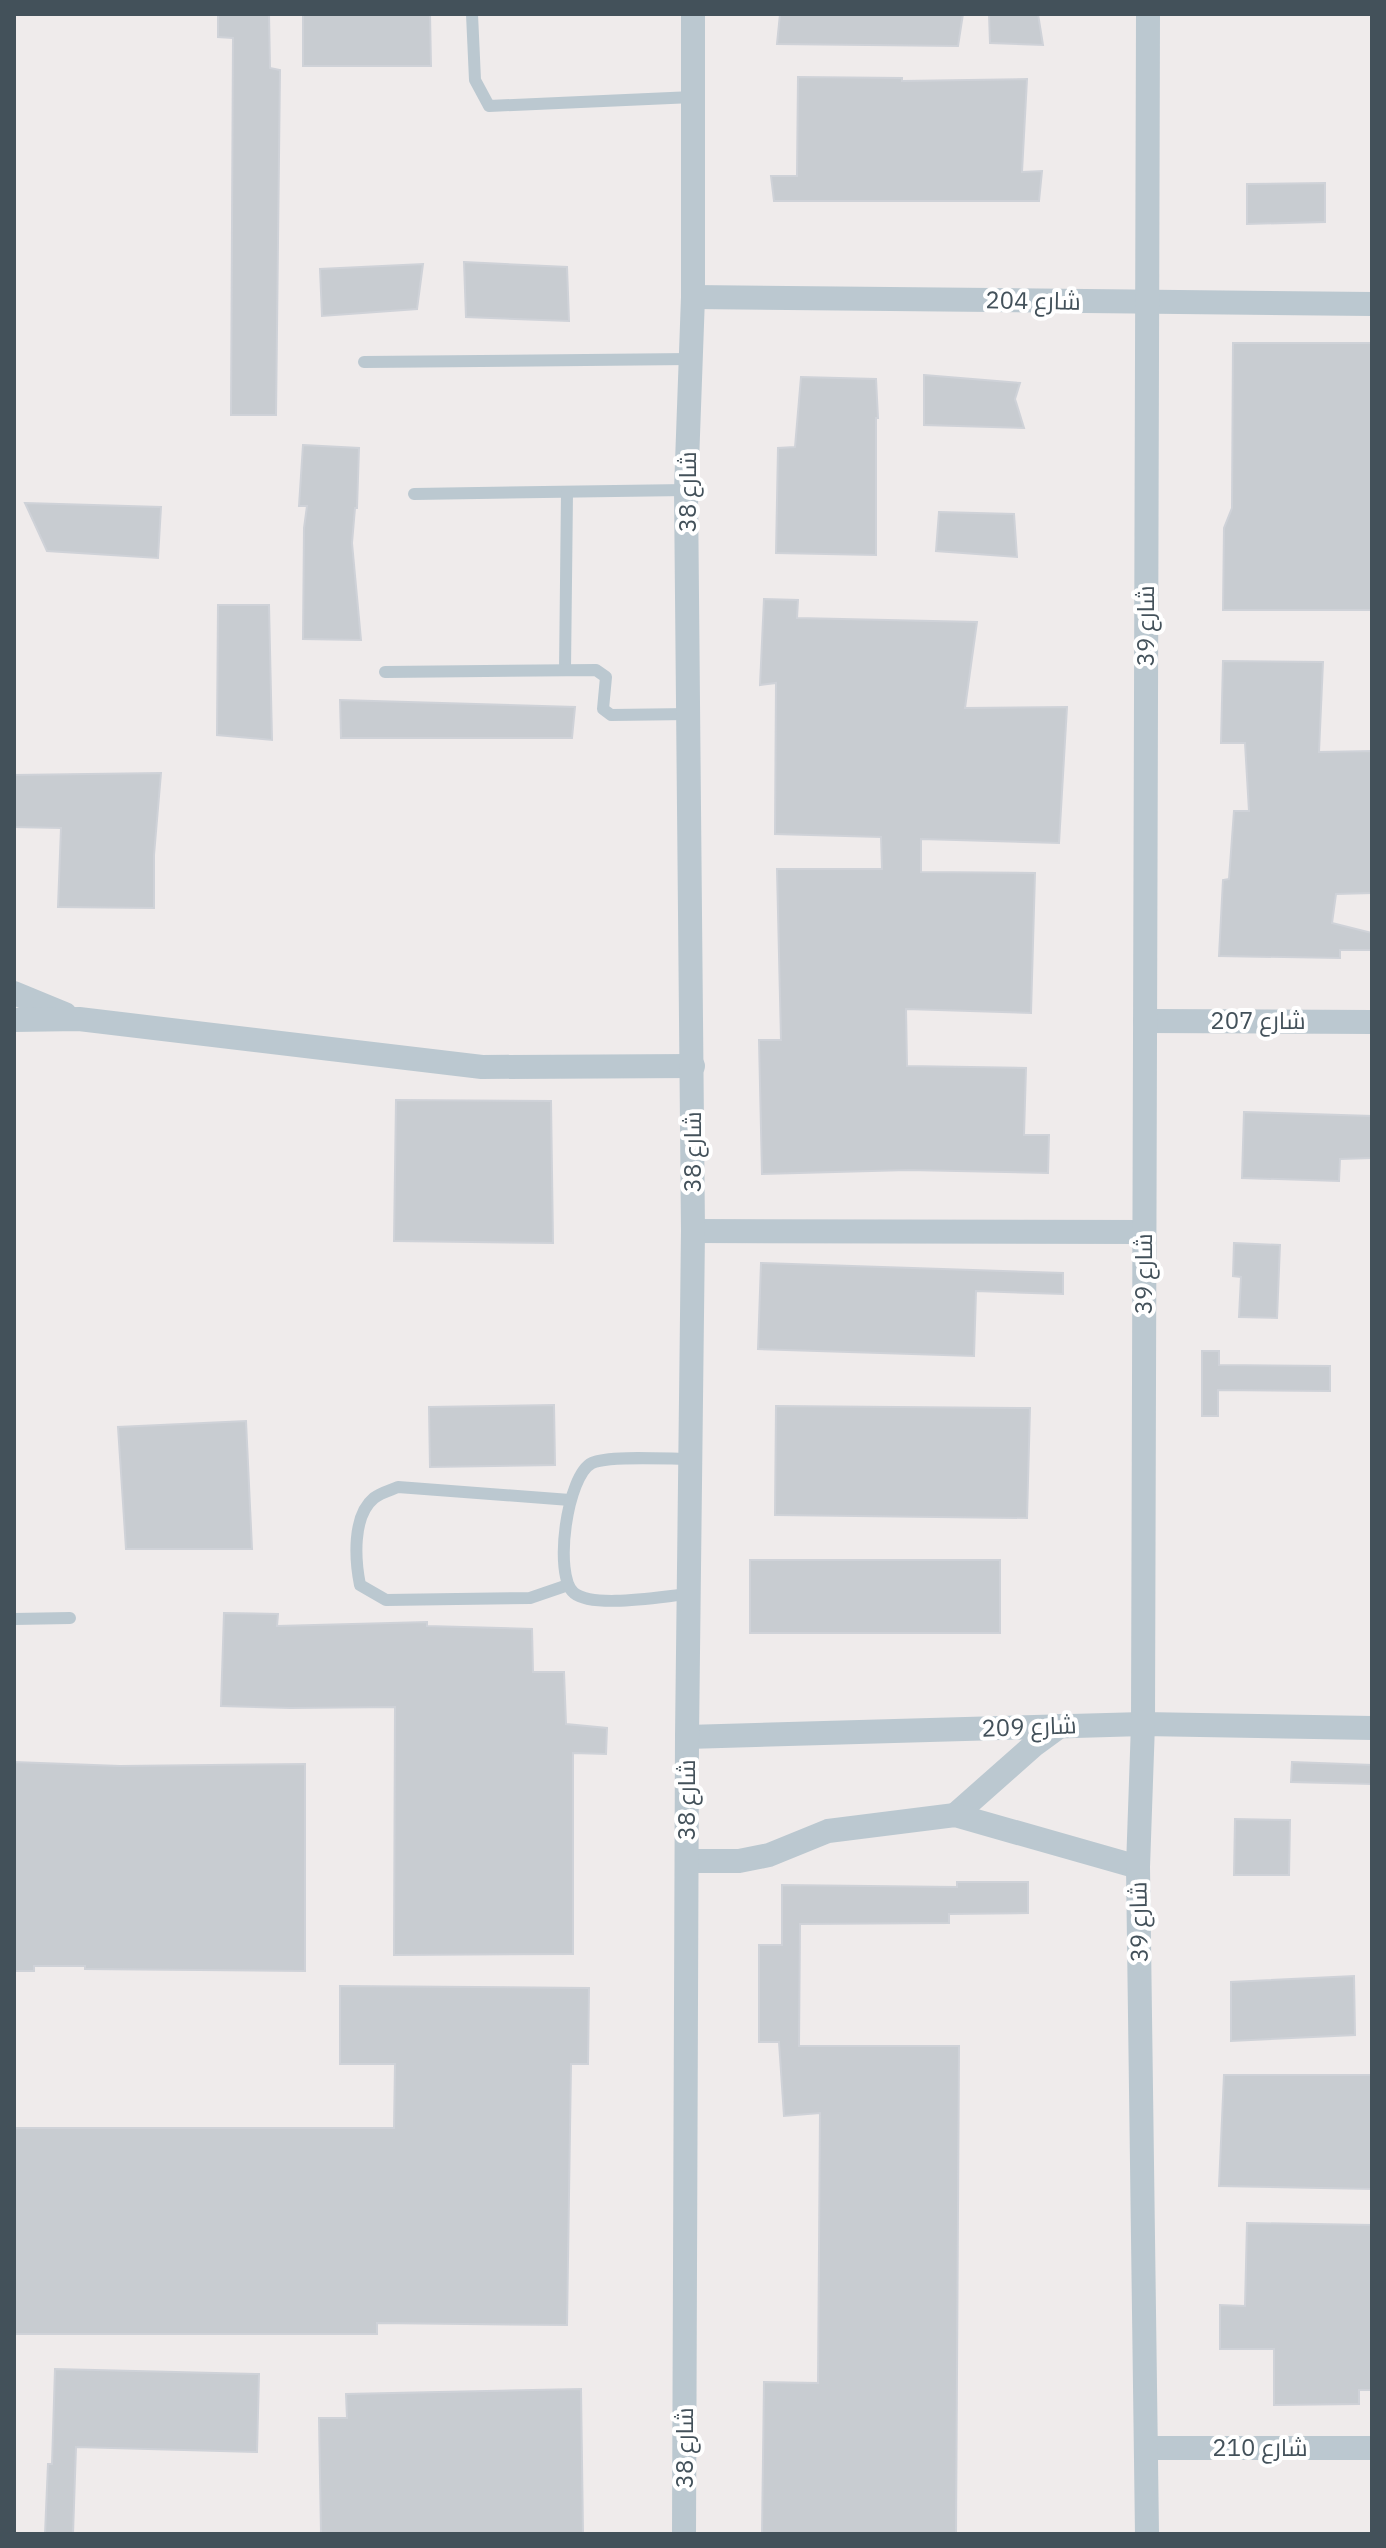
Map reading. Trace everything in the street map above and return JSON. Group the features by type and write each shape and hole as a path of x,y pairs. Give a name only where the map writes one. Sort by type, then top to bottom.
{"street":[{"name":"شارع 38","path":"684,2534 687,1737 693,1231 686,490 693,297 693,14"},
{"name":"شارع 39","path":"1147,2534 1138,1867 1143,1724 1148,14"},
{"name":"شارع 204","path":"693,297 1372,304"},
{"path":"14,993 79,1019"},
{"path":"14,1020 79,1019 482,1067 693,1066"},
{"name":"شارع 207","path":"1145,1021 1372,1022"},
{"path":"693,1231 1144,1232"},
{"name":"شارع 209","path":"687,1737 1143,1724 1372,1728"},
{"path":"955,1815 1060,1726"},
{"path":"687,1861 739,1861 769,1855 828,1831 955,1815 1138,1867"},
{"name":"شارع 210","path":"1148,2448 1372,2448"}],"lane":[{"path":"472,14 475,80 489,106 693,97"},
{"path":"364,362 690,359"},
{"path":"414,494 686,490"},
{"path":"565,670 567,493"},
{"path":"385,672 596,670 606,677 603,709 611,715 690,714"},
{"path":"689,1594 588,1600 574,1593 568,1585 565,1537 570,1500 579,1473 593,1462 690,1459"},
{"path":"568,1585 530,1598 386,1600 360,1585 356,1565 362,1513 375,1497 398,1487 570,1500"},
{"path":"14,1619 70,1618"}],"building":[{"path":"218,14 269,14 270,68 280,70 276,415 231,415 233,38 218,37"},
{"path":"303,14 430,14 431,66 303,66"},
{"path":"780,14 963,14 958,46 777,44"},
{"path":"989,14 1038,14 1043,45 990,43"},
{"path":"798,77 902,78 902,81 1027,79 1022,172 1042,171 1039,201 774,201 771,176 797,176"},
{"path":"1325,183 1325,222 1247,224 1247,184"},
{"path":"464,262 567,267 569,321 466,317"},
{"path":"423,264 417,309 322,316 320,269"},
{"path":"1233,343 1372,343 1372,610 1223,610 1224,528 1232,508"},
{"path":"924,375 1020,383 1015,399 1024,428 924,425"},
{"path":"801,377 876,379 876,555 776,553 778,448 795,447"},
{"path":"303,445 359,448 357,508 352,543 361,640 303,639 307,506 299,506"},
{"path":"25,503 161,507 158,558 47,551"},
{"path":"939,512 1014,514 1017,557 936,551"},
{"path":"764,599 798,600 797,618 977,622 965,708 1067,707 1059,843 921,839 921,872 1035,873 1031,1013 906,1009 907,1066 1026,1068 1024,1135 1049,1135 1048,1173 908,1170 762,1174 759,1040 781,1040 777,869 882,869 881,837 775,834 776,683 760,685"},
{"path":"218,605 269,605 272,740 217,735"},
{"path":"1223,661 1323,662 1319,752 1372,751 1372,893 1336,894 1332,923 1372,933 1372,950 1340,950 1340,958 1219,956 1223,880 1229,879 1234,811 1249,811 1245,743 1221,743"},
{"path":"340,700 575,707 572,738 341,738"},
{"path":"161,773 154,855 154,908 58,907 61,828 14,827 14,775"},
{"path":"396,1100 551,1101 553,1243 394,1241"},
{"path":"1244,1112 1372,1116 1372,1158 1340,1159 1339,1181 1242,1178"},
{"path":"1234,1243 1280,1245 1277,1318 1239,1317 1241,1277 1233,1276"},
{"path":"761,1263 1063,1273 1063,1294 976,1291 974,1356 758,1349"},
{"path":"1202,1351 1219,1351 1219,1365 1330,1366 1330,1391 1218,1390 1218,1416 1202,1416"},
{"path":"554,1405 555,1465 430,1467 429,1407"},
{"path":"776,1406 1030,1408 1027,1518 775,1515"},
{"path":"246,1421 252,1549 126,1549 118,1427"},
{"path":"750,1560 1000,1560 1000,1633 750,1633"},
{"path":"224,1613 278,1614 277,1626 427,1622 427,1626 532,1629 533,1672 564,1672 566,1724 607,1728 606,1754 573,1753 573,1954 394,1955 395,1707 221,1706"},
{"path":"14,1762 120,1766 305,1764 305,1971 34,1966 34,1971 14,1971"},
{"path":"1292,1762 1372,1765 1372,1784 1291,1782"},
{"path":"1235,1819 1290,1820 1289,1875 1234,1875"},
{"path":"957,1882 1028,1882 1028,1913 949,1914 949,1923 800,1924 799,2046 959,2046 956,2534 762,2534 764,2382 818,2383 820,2113 784,2116 779,2042 759,2042 759,1945 782,1945 782,1885 957,1887"},
{"path":"1354,1976 1355,2035 1231,2041 1231,1982"},
{"path":"340,1986 589,1988 588,2064 571,2064 567,2325 377,2323 377,2334 14,2334 14,2128 394,2128 395,2064 340,2064"},
{"path":"1224,2075 1372,2075 1372,2189 1219,2186"},
{"path":"1247,2223 1372,2225 1372,2390 1359,2390 1359,2404 1274,2405 1274,2349 1220,2349 1220,2305 1245,2306"},
{"path":"55,2369 259,2374 257,2452 76,2447 73,2534 45,2534 48,2464 52,2464"},
{"path":"581,2389 583,2534 321,2534 319,2418 347,2418 346,2394"}]}
